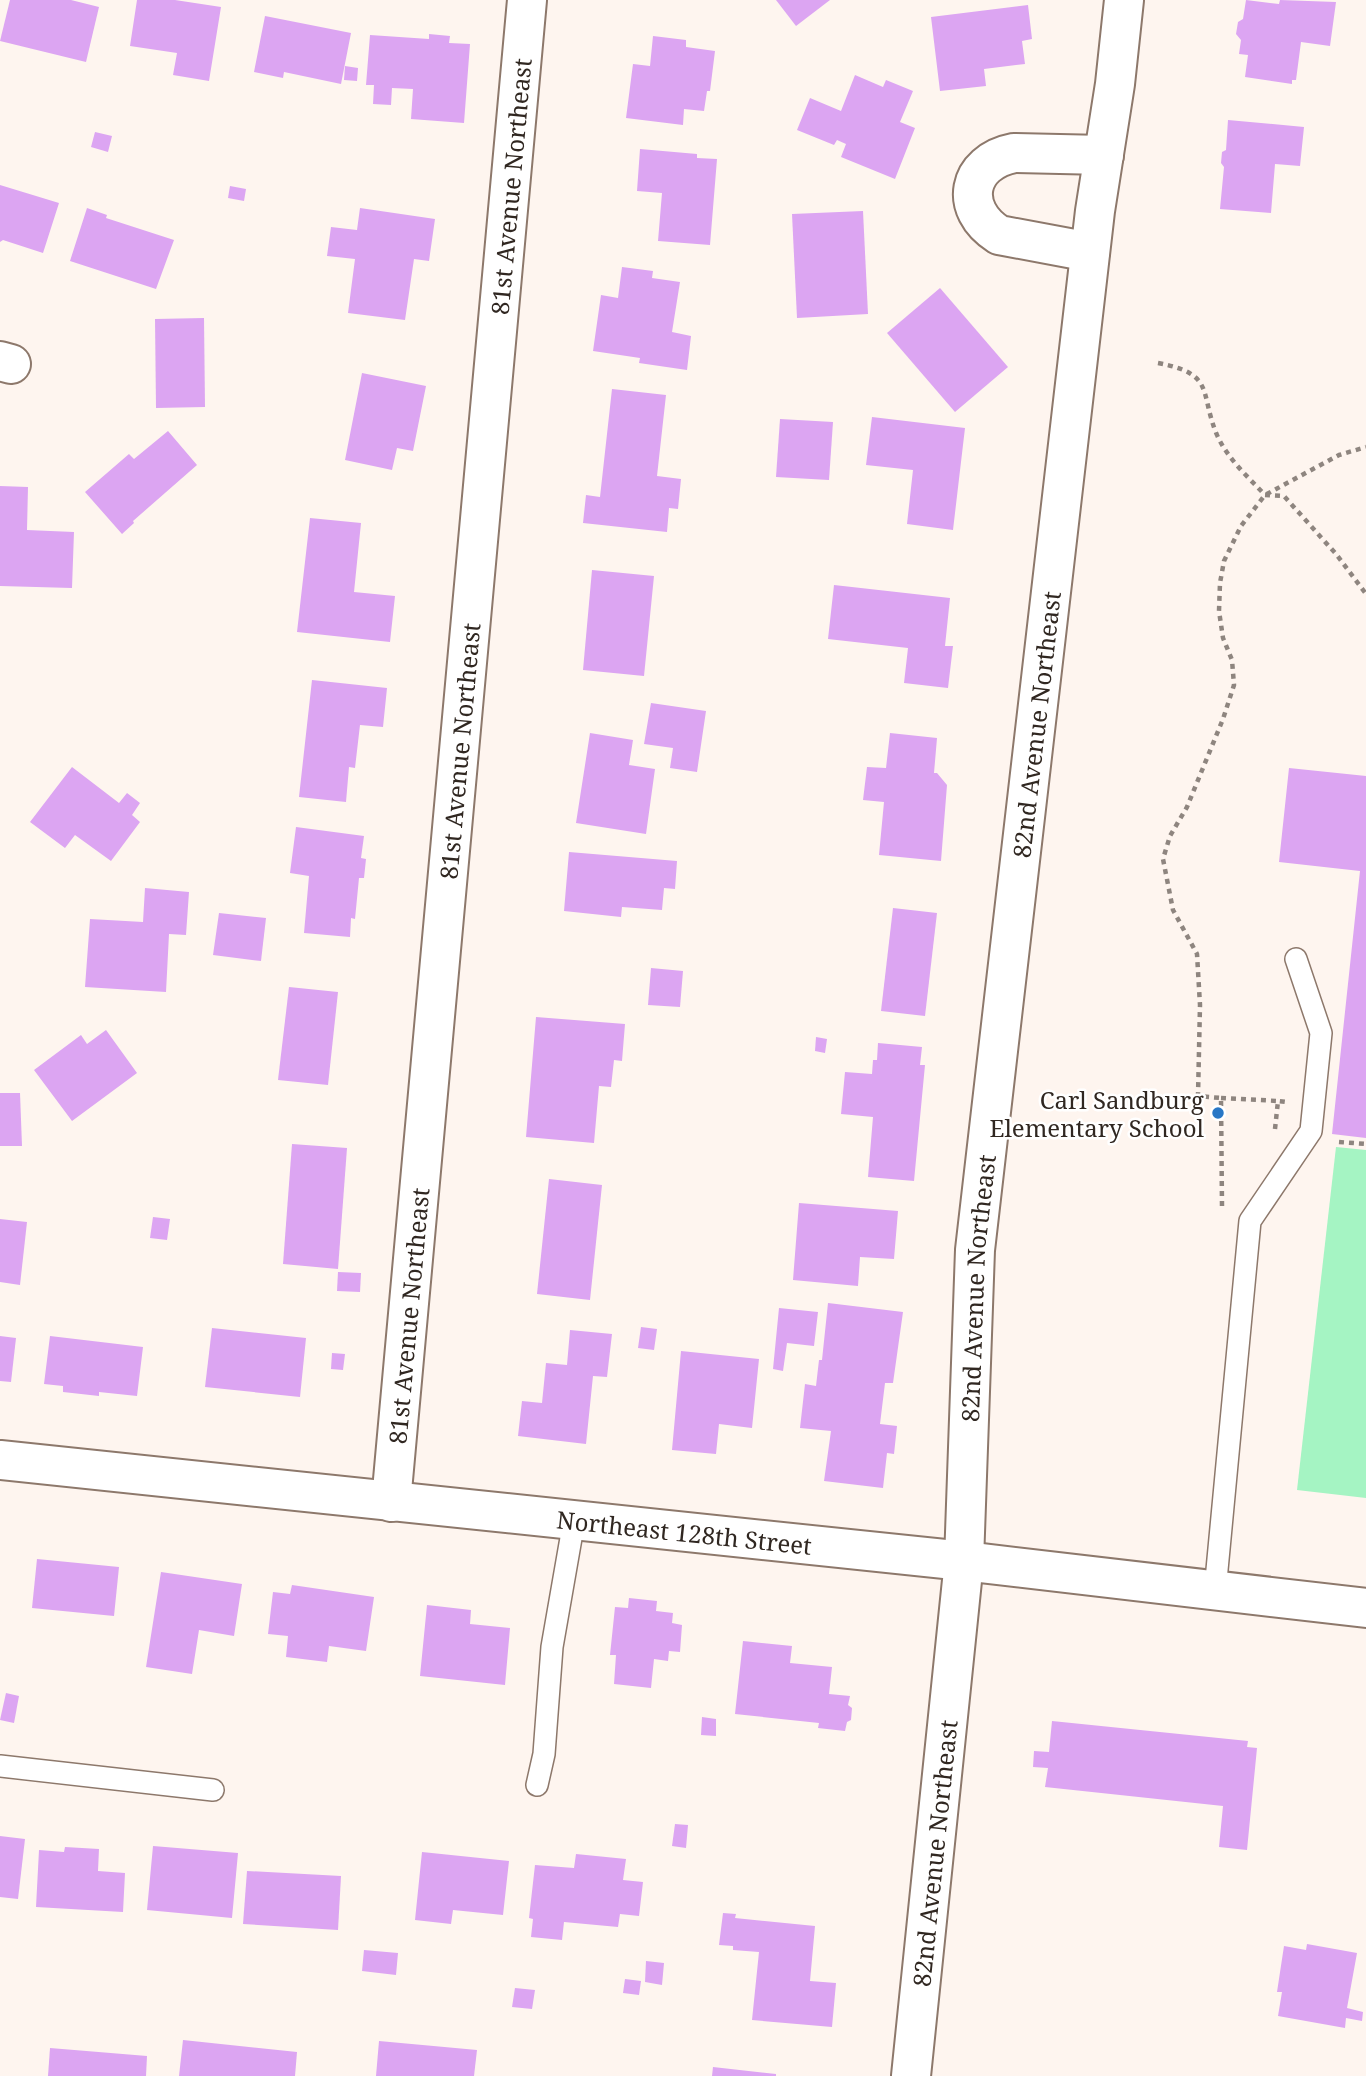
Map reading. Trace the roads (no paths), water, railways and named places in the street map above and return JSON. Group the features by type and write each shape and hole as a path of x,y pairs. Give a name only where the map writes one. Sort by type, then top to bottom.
{"street":[{"name":"81st Avenue Northeast","path":"391,1502 527,0"},
{"name":"82nd Avenue Northeast","path":"912,2076 964,1561 975,1250 1090,252 1115,84 1124,0"},
{"path":"1090,252 999,235 987,227 978,216 972,189 983,167 1003,155 1104,155"},
{"name":"Northeast 128th Street","path":"0,1460 964,1561 1366,1608"}],"lane":[{"path":"1215,1591 1250,1221 1311,1131 1321,1033 1296,959"},
{"path":"537,1785 544,1754 552,1647 574,1521"},
{"path":"0,1766 213,1790"}],"place":[{"name":"Carl Sandburg Elementary School","path":"1218,1113"}]}
